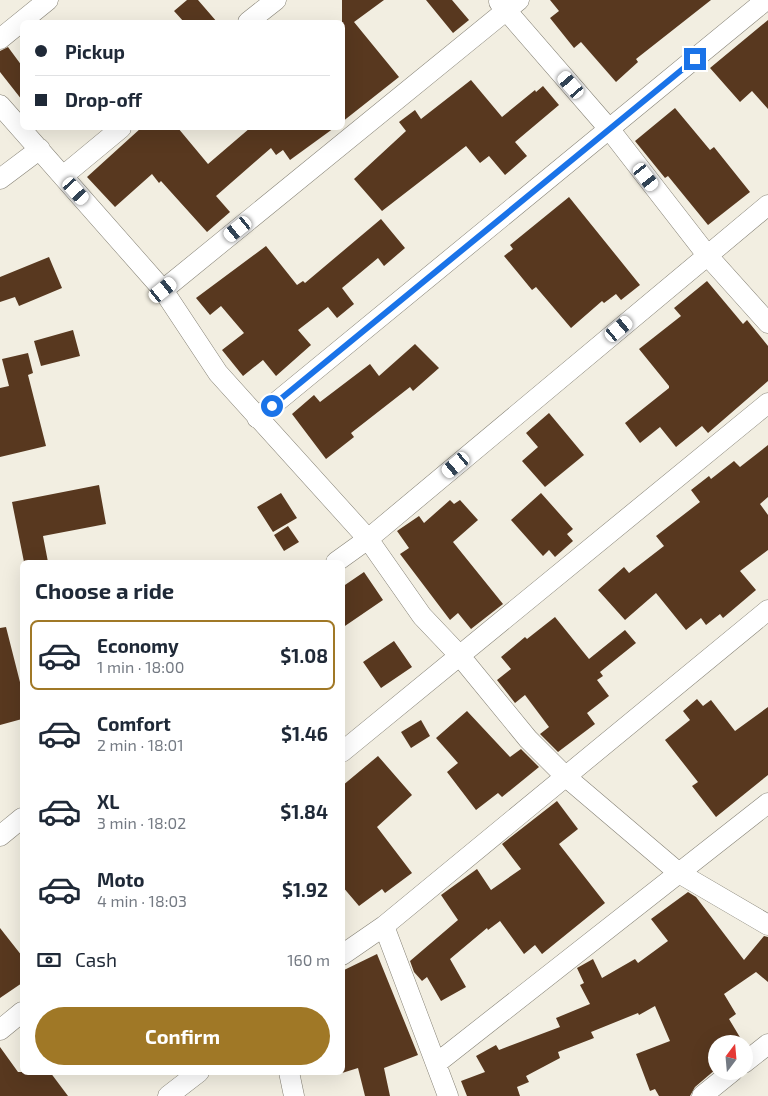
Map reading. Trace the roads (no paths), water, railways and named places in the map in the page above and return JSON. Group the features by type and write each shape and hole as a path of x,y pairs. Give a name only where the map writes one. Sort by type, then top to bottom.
{"street":[{"path":"23,20 48,0"},
{"path":"251,20 276,0"},
{"path":"257,418 766,0"},
{"path":"163,290 507,4 610,130 707,255 768,324"},
{"path":"0,39 20,23"},
{"path":"0,105 20,127"},
{"path":"23,130 163,290 218,373 368,539 422,616 460,656 528,739 565,776 679,873 768,925"},
{"path":"63,176 119,130"},
{"path":"0,179 40,149"},
{"path":"339,560 368,539 768,205"},
{"path":"345,750 768,403"},
{"path":"345,953 384,926 768,610"},
{"path":"437,1063 768,804"},
{"path":"0,836 20,820"},
{"path":"384,926 448,1096"},
{"path":"0,1030 20,1014"},
{"path":"753,1056 768,1044"},
{"path":"168,1096 195,1075"},
{"path":"290,1075 294,1096"},
{"path":"702,1096 722,1080"}]}
